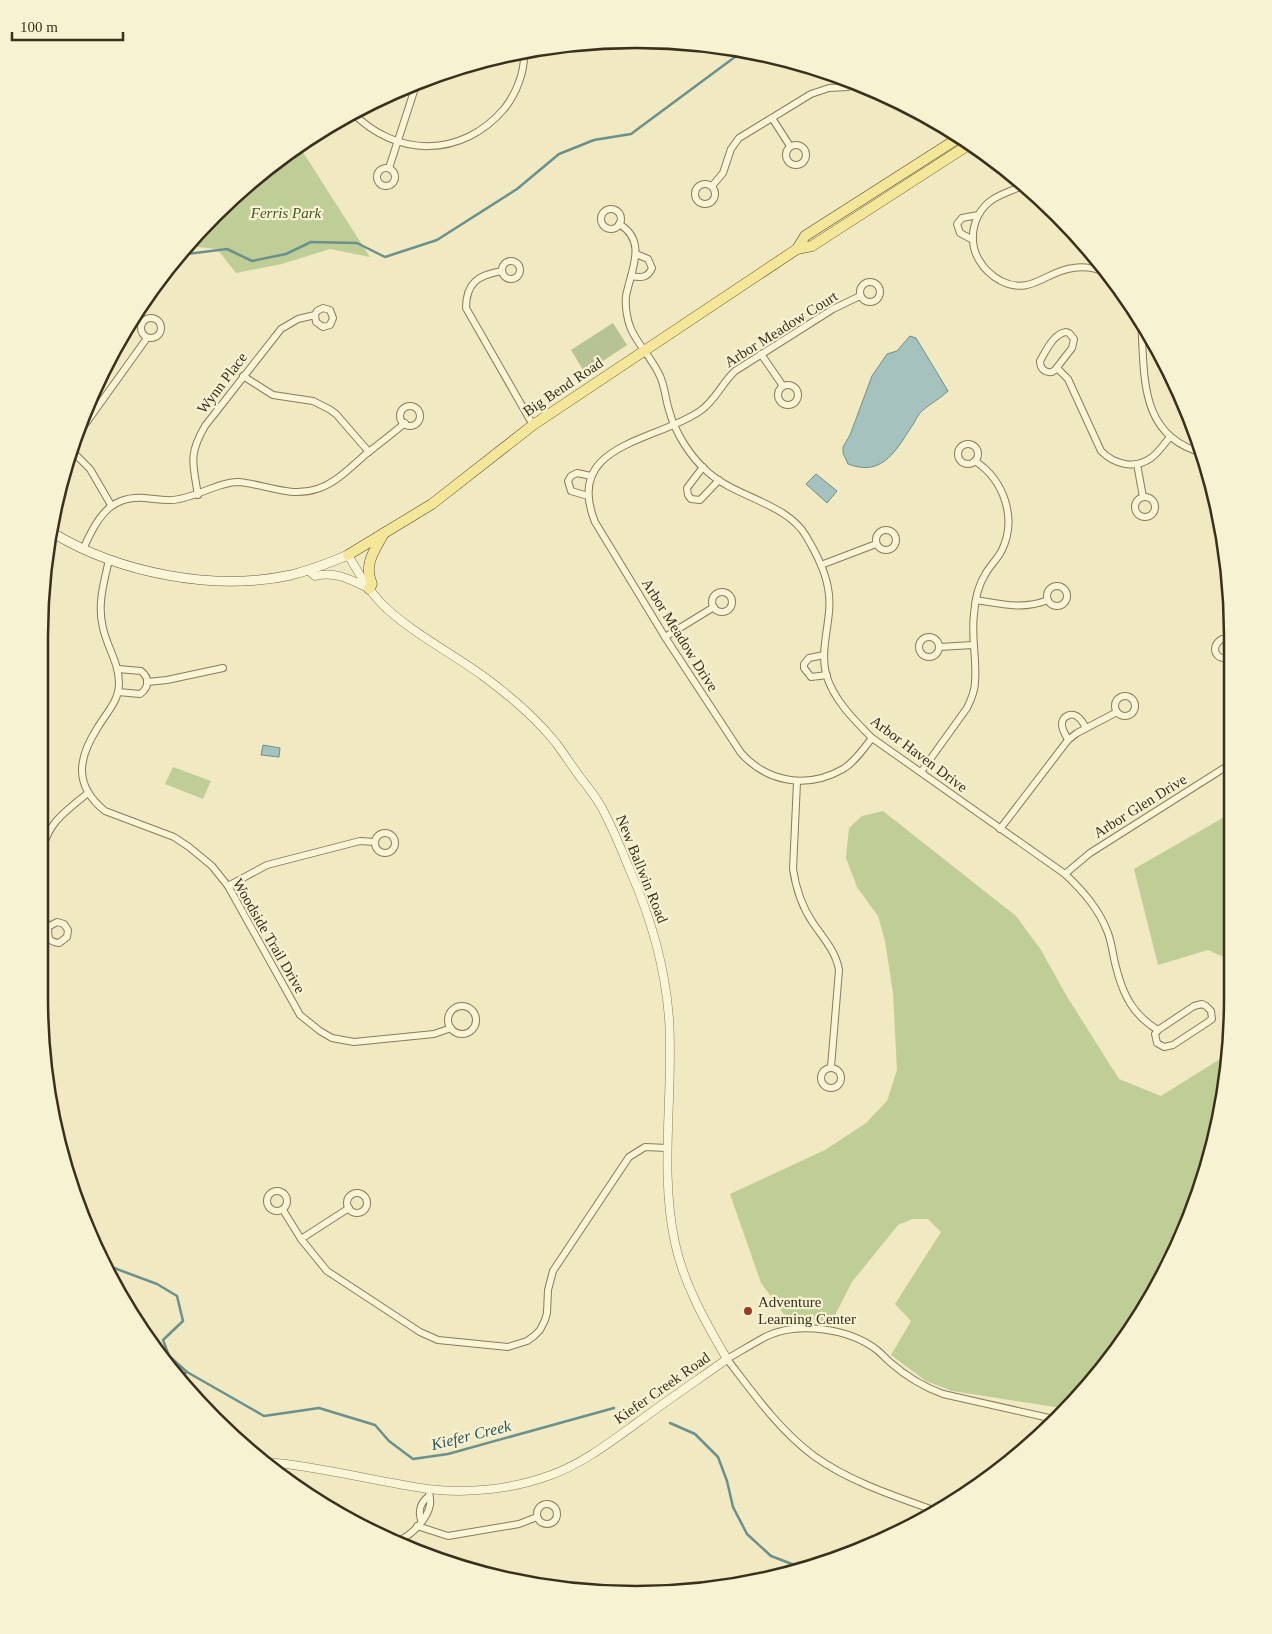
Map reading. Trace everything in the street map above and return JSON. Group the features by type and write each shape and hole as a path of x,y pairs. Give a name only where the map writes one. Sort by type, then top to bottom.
{"main road":[{"name":"Big Bend Road","path":"348,555 432,504 532,425 797,249 806,236 954,142"},
{"name":"Big Bend Road","path":"797,249 812,246 964,148"},
{"path":"370,589 372,584 369,576 372,552 384,533"},
{"path":"57,535 109,560 164,574 222,580 274,578 308,570 348,555"}],"street":[{"path":"358,118 381,136 398,142 417,146 444,146 466,138 490,124 508,104 513,95 521,77 523,59"},
{"path":"712,186 722,173 734,143 811,94 829,88 847,87"},
{"path":"389,168 414,91"},
{"path":"772,118 790,146"},
{"path":"1017,188 999,195 989,202 978,216 973,230 973,240 975,254 983,268 996,278 1019,286 1031,285 1072,268 1095,269"},
{"path":"973,240 960,233 956,224 962,218 978,216"},
{"path":"619,224 632,237 636,254 648,259 652,268 644,277 631,276"},
{"name":"Arbor Haven Drive","path":"636,254 626,298 626,308 631,330 660,374 674,424 684,443 703,467 719,480 748,497 778,510 794,522 805,533 821,565 828,588 829,605 824,655 827,676 846,711 872,738 1065,874 1081,889 1102,920 1108,934 1119,978 1136,1013 1144,1022 1158,1030"},
{"path":"502,271 482,275 475,281 469,288 466,308 532,425"},
{"name":"Arbor Meadow Court","path":"674,424 701,410 708,404 735,371 833,309 860,296"},
{"name":"Wynn Place","path":"198,495 192,457 197,441 205,426 280,329 298,319 315,315"},
{"path":"1062,333 1069,333 1075,342 1057,368 1052,372 1045,371 1041,367 1040,361 1055,338 1062,333"},
{"path":"1142,336 1147,397 1152,413 1170,437 1194,449"},
{"path":"89,419 148,338"},
{"path":"760,354 783,386"},
{"path":"1057,368 1068,379 1101,450 1107,457 1117,463 1126,465 1136,464 1152,458 1170,437"},
{"path":"243,376 273,396 313,401 330,409 369,452"},
{"path":"83,549 95,524 112,505 121,501 138,498 178,500 231,483 289,492 316,489 337,478 405,423"},
{"name":"Arbor Meadow Drive","path":"674,424 617,448 602,460 591,476 588,496 595,522 666,637 741,753 750,762 772,776 797,782 812,780 844,768 856,758 872,738"},
{"path":"77,455 90,469 112,505"},
{"path":"921,772 967,708 972,696 975,682 973,625 976,600 985,574 1001,551 1008,527 1007,504 1000,489 991,474 975,461"},
{"path":"1136,464 1143,497"},
{"path":"703,467 687,488 691,499 700,500 719,480"},
{"path":"588,496 571,491 568,481 571,476 577,473 591,476"},
{"path":"821,565 876,544"},
{"name":"New Ballwin Road","path":"348,555 363,581 383,604 402,621 482,675 532,717 555,742 602,806 643,900 666,985 670,1077 667,1148 668,1201 675,1245 701,1314 727,1359 779,1423 796,1441 815,1456 887,1494 929,1509"},
{"path":"47,836 50,827 58,818 88,793 83,781 82,759 97,728 116,700 118,692 118,668 107,640 101,615 103,588 109,560"},
{"path":"308,570 315,576 324,574 341,576 370,589"},
{"path":"976,600 1016,607 1048,600"},
{"path":"666,637 714,607"},
{"path":"1225,639 1217,642 1215,649 1217,655 1225,658"},
{"path":"939,647 973,645"},
{"path":"824,655 808,658 804,668 805,672 811,677 827,676"},
{"path":"118,668 142,671 148,682 146,688 140,694 118,692"},
{"path":"148,682 167,680 223,668"},
{"path":"1000,829 1068,740 1117,712"},
{"path":"1068,740 1062,724 1064,718 1078,716 1086,728"},
{"name":"Arbor Glen Drive","path":"1065,874 1090,853 1225,767"},
{"path":"797,782 793,869 795,882 805,908 833,951 839,970 830,1068"},
{"name":"Woodside Trail Drive","path":"88,793 98,805 111,814 167,834 189,847 212,866 228,886 300,1015 320,1032 332,1038 354,1042 434,1034 450,1028"},
{"path":"228,886 267,865 360,840 375,842"},
{"name":"Arbor Haven Drive","path":"1202,1004 1211,1011 1212,1018 1208,1022 1168,1047 1160,1046 1157,1043 1155,1038 1158,1030 1194,1006 1202,1004"},
{"name":"Woodside Trail Drive","path":"462,1006 474,1012 476,1022 472,1030 463,1034 454,1032 450,1028 448,1024 449,1016 454,1009 462,1006"},
{"path":"282,1210 301,1239 327,1272 429,1338 508,1347 527,1341 540,1330 547,1313 548,1290 553,1271 629,1157 645,1147 667,1148"},
{"path":"301,1239 349,1208"},
{"name":"Kiefer Creek Road","path":"275,1463 294,1464 429,1493 490,1489 524,1484 553,1475 584,1460 727,1359 769,1336 784,1331 806,1329 827,1330 857,1339 877,1350 909,1378 943,1394 1048,1418"},
{"path":"403,1539 426,1516 431,1502 429,1493"},
{"path":"419,1523 448,1536 520,1524 538,1517"}],"green space":[{"name":"Ferris Park","path":"303,152 370,257 330,249 282,264 236,273 217,249 195,247 248,194"},
{"path":"613,323 627,345 585,373 571,350"},
{"path":"173,767 211,781 203,799 165,784"},
{"path":"883,811 1016,916 1041,950 1066,995 1119,1079 1161,1096 1221,1059 1213,1113 1204,1150 1180,1223 1164,1258 1146,1292 1125,1325 1103,1356 1058,1407 952,1391 926,1381 891,1355 911,1321 895,1304 941,1232 928,1219 912,1219 898,1225 852,1282 831,1323 807,1319 788,1320 761,1283 730,1194 825,1150 866,1123 887,1101 897,1070 893,993 885,941 878,916 857,887 846,858 849,828 862,816"},
{"path":"1225,817 1225,957 1208,950 1158,965 1134,869"}],"water":[{"path":"910,336 916,338 948,391 920,413 895,451 880,464 871,467 860,467 848,464 843,453 843,447 850,435 872,376 887,354 897,351"},
{"path":"816,474 837,491 827,503 806,484"},
{"path":"263,745 280,748 279,757 261,755"}],"waterway":[{"path":"189,254 227,249 252,261 286,254 311,242 357,243 385,257 437,240 517,189 559,154 594,140 631,134 736,57"},
{"path":"113,1268 157,1284 177,1296 183,1321 163,1340 169,1356"},
{"path":"169,1356 187,1372"},
{"name":"Kiefer Creek","path":"183,1373 187,1372 264,1416 319,1408 375,1425 389,1441 413,1459 448,1454 614,1408"},
{"name":"Kiefer Creek","path":"670,1423 695,1434 718,1457 727,1481 733,1507 747,1534 771,1556 793,1564"}],"place":[{"name":"Adventure Learning Center","path":"748,1311"}]}
